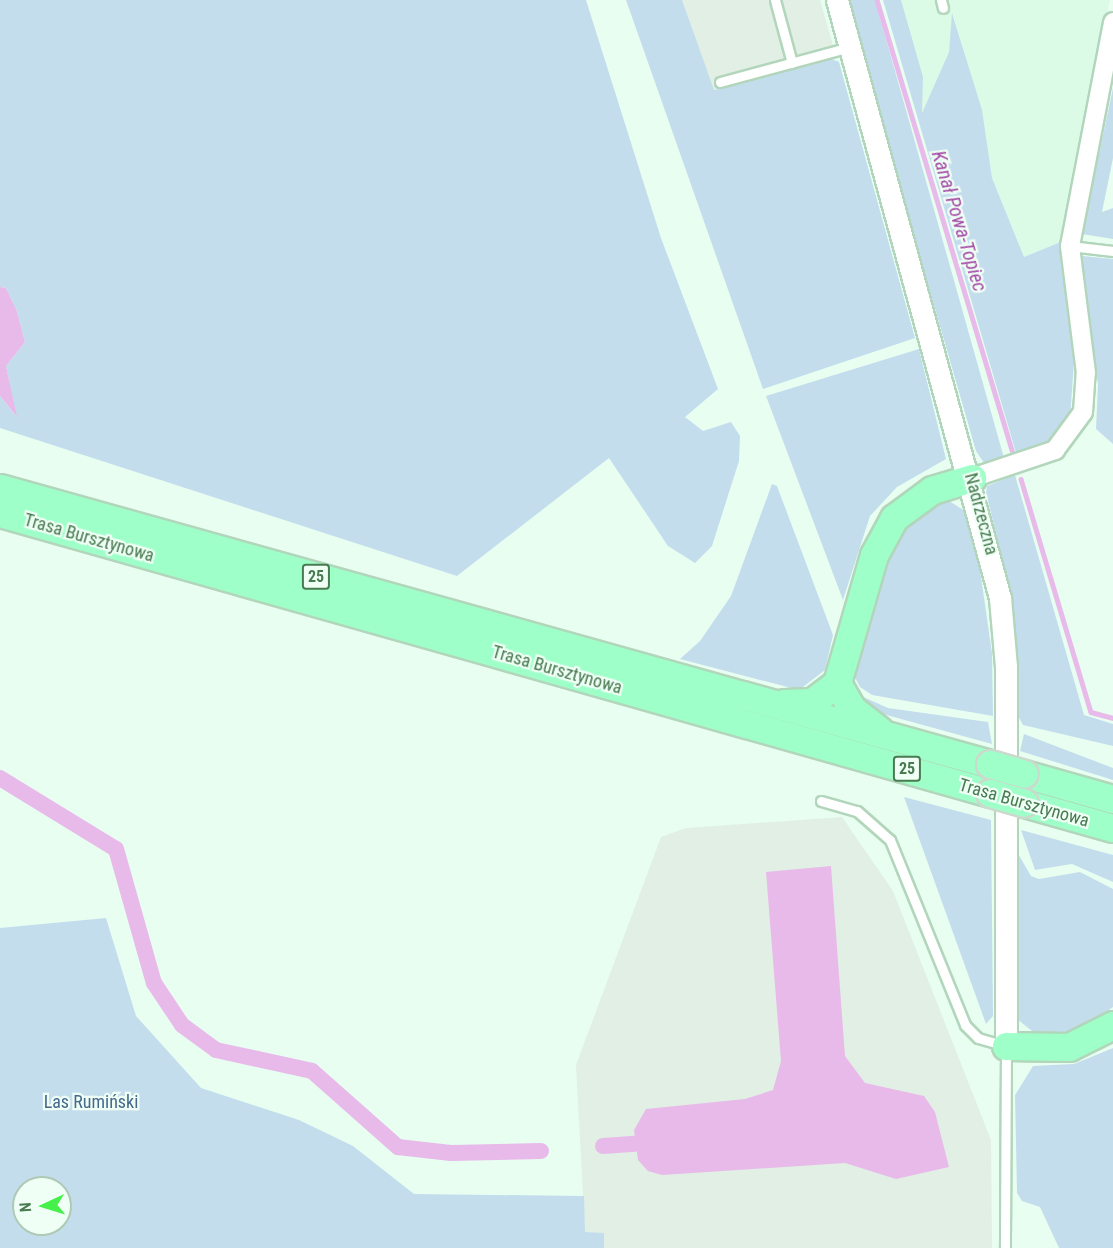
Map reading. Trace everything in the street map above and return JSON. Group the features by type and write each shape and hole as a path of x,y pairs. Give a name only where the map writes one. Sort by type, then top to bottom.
{"main road":[{"path":"771,704 812,702 837,682 874,555 894,518 932,490 972,478"},
{"name":"Trasa Bursztynowa","path":"0,488 629,678 990,793 1113,828"},
{"name":"Trasa Bursztynowa","path":"0,513 629,678 771,704 1113,799"},
{"path":"837,682 852,709 886,735"},
{"path":"1006,1046 1069,1047 1113,1025"}],"street":[{"name":"Nadrzeczna","path":"837,0 972,478 997,576 1006,651 1006,1046"},
{"path":"972,478 1055,450 1083,412 1086,373 1070,246 1113,22"}],"lane":[{"path":"775,0 792,63"},
{"path":"720,82 850,47"},
{"path":"1070,246 1113,251"},
{"path":"821,801 857,811 890,840 965,1025 978,1038 1006,1046 1005,1248"}],"shaded area":[{"path":"682,0 820,0 833,45 818,50 821,62 713,90"},
{"path":"891,0 1110,0 1063,241 1024,257 992,178 981,110 953,14 949,52 921,115"},
{"path":"0,287 6,288 17,311 25,342 6,366 17,417 0,396"},
{"path":"842,817 893,891 991,1140 992,1248 604,1248 604,1234 585,1232 576,1065 661,837 686,828"},
{"path":"831,866 845,1056 865,1083 924,1096 935,1112 949,1167 896,1179 845,1163 662,1175 648,1171 638,1160 634,1130 646,1109 745,1099 773,1090 781,1061 766,872"}],"green space":[{"path":"0,0 586,0 661,238 718,389 685,417 703,431 731,422 740,436 739,461 712,546 695,563 668,546 609,458 457,576 0,428 0,396 16,416 6,366 25,342 17,311 6,288 0,287"},
{"path":"626,0 682,0 714,90 832,59 839,62 915,338 763,389"},
{"path":"846,0 875,0 1004,458 992,463 984,463 976,451"},
{"path":"883,0 901,0 923,77 922,113 949,52 952,13 982,110 992,178 1024,257 1063,241 1074,362 1070,418 1060,441 1017,456"},
{"path":"1113,88 1113,158 1102,212 1113,208 1113,239 1082,234"},
{"path":"1083,256 1113,259 1113,444 1096,429 1098,384 1080,271"},
{"path":"919,349 946,459 897,487 870,516 843,600 766,396"},
{"path":"1015,475 1084,715 1113,724 1113,746 1023,725 1017,714 1009,587 986,493 987,486"},
{"path":"772,484 777,486 833,635 825,670 799,690 680,659 700,641 731,596"},
{"path":"946,499 965,511 977,549 992,653 993,716 872,695 860,687 852,672 884,562 910,520"},
{"path":"852,692 888,708 988,722 992,744 872,711"},
{"path":"1024,734 1113,768 1113,780 1020,751"},
{"path":"904,797 991,820 993,1016 986,1024"},
{"path":"1021,830 1113,855 1113,882 1072,864 1035,870"},
{"path":"1016,850 1031,876 1039,879 1080,872 1113,889 1113,1007 1082,1030 1037,1035 1017,1019"},
{"name":"Las Rumiński","path":"106,918 136,1016 201,1088 299,1120 353,1146 414,1194 584,1196 585,1232 604,1233 604,1248 0,1248 0,928"},
{"path":"1113,1048 1113,1248 1059,1248 1040,1207 1022,1201 1017,1193 1015,1095 1033,1066 1074,1064"}],"waterway":[{"name":"Kanał Powa-Topiec","path":"877,0 1012,450"},
{"name":"Kanał Powa-Topiec","path":"1021,479 1091,712 1113,718"},
{"path":"0,778 116,849 154,983 182,1025 216,1050 312,1071 398,1147 451,1153 541,1151"},
{"path":"603,1146 635,1144"}]}
